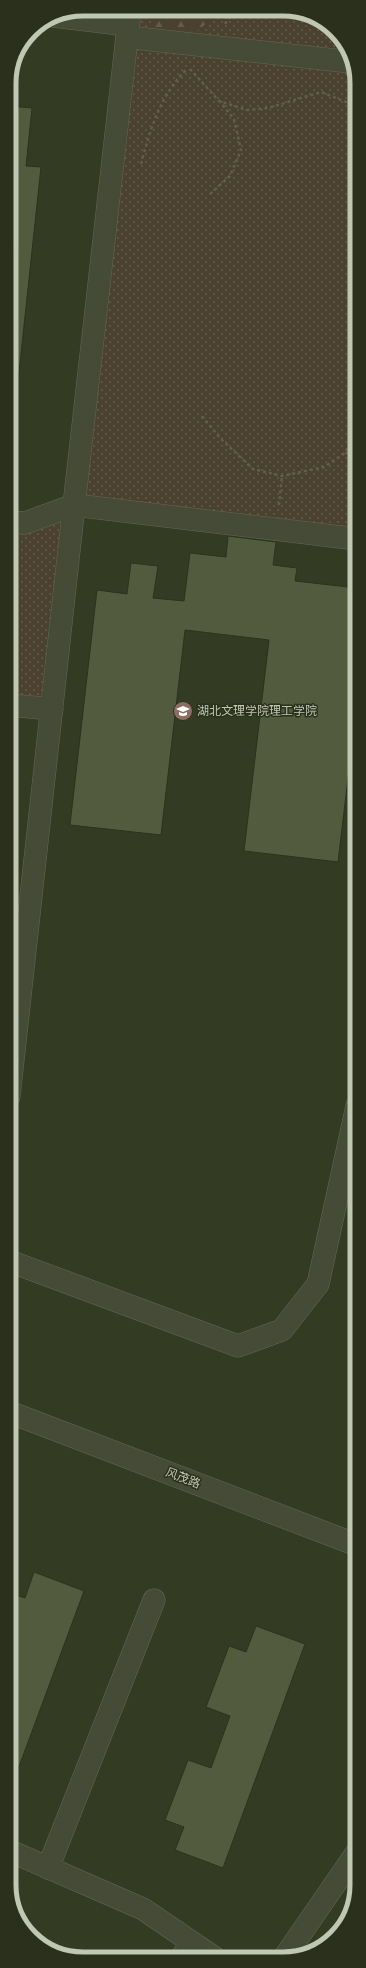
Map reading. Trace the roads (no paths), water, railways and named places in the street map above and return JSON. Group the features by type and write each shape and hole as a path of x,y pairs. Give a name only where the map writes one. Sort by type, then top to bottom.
{"street":[{"path":"68,18 128,24 210,46 346,61"},
{"path":"16,1033 128,24"},
{"path":"16,522 25,523 74,505 350,538"},
{"path":"16,706 52,709"},
{"path":"16,1264 238,1346 282,1330 318,1284 350,1138"},
{"name":"风茂路","path":"16,1414 350,1542"},
{"path":"48,1868 154,1600"},
{"path":"16,1854 143,1909 187,1950"},
{"path":"289,1951 350,1862"}],"place":[{"name":"湖北文理学院理工学院","path":"183,711"}]}
